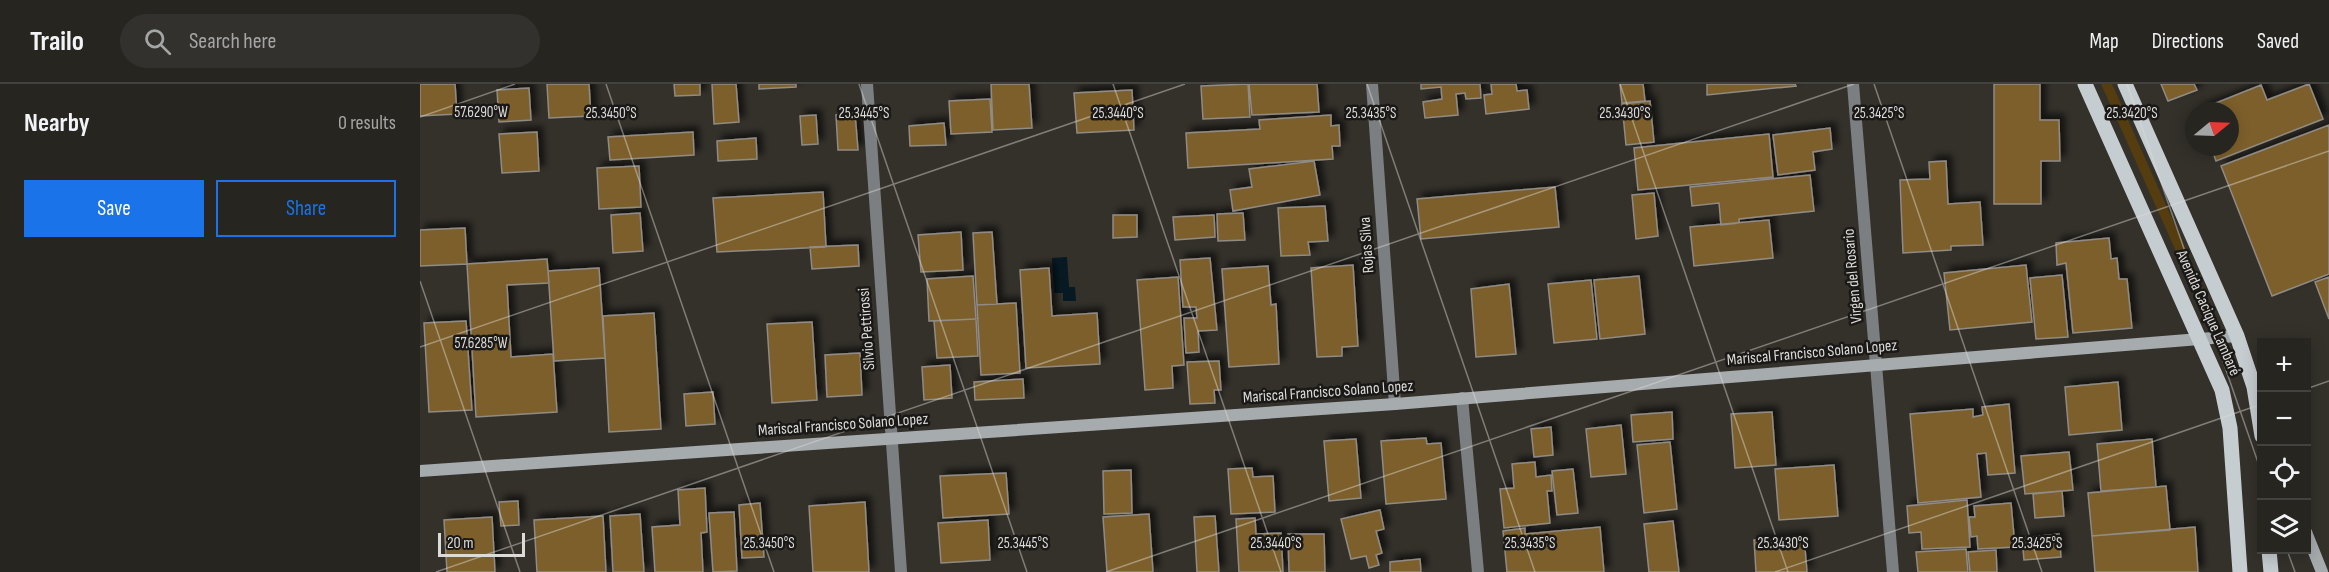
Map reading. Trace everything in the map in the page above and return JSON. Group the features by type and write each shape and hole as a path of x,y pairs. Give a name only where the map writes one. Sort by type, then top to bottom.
{"main road":[{"name":"Avenida Cacique Lambaré","path":"2085,84 2223,390 2230,428 2240,572"},
{"name":"Avenida Cacique Lambaré","path":"2125,84 2237,336 2257,404"},
{"path":"2269,554 2271,572"}],"street":[{"name":"Silvio Pettirossi","path":"867,84 900,572"},
{"name":"Rojas Silva","path":"1372,84 1395,404"},
{"name":"Virgen del Rosario","path":"1853,84 1878,364 1893,572"},
{"name":"Mariscal Francisco Solano Lopez","path":"420,471 1395,404 2237,336"},
{"path":"1462,398 1478,572"},
{"path":"2311,543 2322,572"}],"shaded area":[{"path":"2101,84 2112,84 2214,313 2212,316 2205,316"}],"water":[{"path":"1067,257 1069,287 1075,287 1076,301 1063,301 1063,293 1054,293 1052,258"}],"building":[{"path":"420,84 455,84 457,114 420,116"},
{"path":"547,84 589,84 591,116 549,118"},
{"path":"674,84 700,84 700,95 675,96"},
{"path":"712,84 736,84 739,122 714,124"},
{"path":"759,84 796,84 796,87 759,89"},
{"path":"991,84 1029,84 1032,128 993,130"},
{"path":"1248,84 1250,117 1203,119 1201,86"},
{"path":"1249,84 1317,84 1319,112 1252,115"},
{"path":"1421,84 1480,84 1481,98 1466,99 1465,93 1456,94 1458,115 1425,118 1423,102 1442,99 1441,87 1421,89"},
{"path":"1491,84 1516,84 1517,91 1527,90 1529,109 1486,114 1484,95 1492,94"},
{"path":"1620,84 1643,84 1645,101 1622,103"},
{"path":"1707,84 1795,84 1796,86 1707,95"},
{"path":"1994,84 2040,84 2040,120 2059,120 2060,161 2041,161 2041,204 1994,204"},
{"path":"2161,84 2194,84 2197,90 2168,101"},
{"path":"2309,84 2323,119 2239,152 2239,102 2218,102 2261,85 2267,100"},
{"path":"529,88 531,120 499,122 497,90"},
{"path":"1132,90 1134,130 1077,133 1074,93"},
{"path":"990,99 992,132 951,134 949,101"},
{"path":"1650,101 1654,142 1626,145 1622,104"},
{"path":"855,113 858,150 838,150 836,115"},
{"path":"816,115 818,144 802,145 800,116"},
{"path":"1331,115 1331,126 1339,125 1340,146 1332,146 1333,159 1188,168 1186,133 1260,129 1259,120"},
{"path":"944,123 946,145 910,146 909,126"},
{"path":"2329,125 2329,274 2272,296 2221,166"},
{"path":"1830,128 1832,149 1813,152 1815,170 1778,175 1773,135"},
{"path":"537,132 539,171 502,173 499,134"},
{"path":"693,132 694,155 610,160 608,137"},
{"path":"1769,134 1773,177 1638,190 1634,148"},
{"path":"756,138 757,159 718,161 717,141"},
{"path":"2214,156 2229,156 2216,161"},
{"path":"1314,161 1320,195 1233,211 1230,190 1252,187 1249,169"},
{"path":"1946,161 1948,204 1980,202 1983,245 1951,246 1951,250 1903,253 1900,180 1930,179 1929,162"},
{"path":"639,166 641,207 599,209 597,168"},
{"path":"1810,175 1814,211 1739,219 1739,223 1721,225 1719,203 1692,206 1690,187"},
{"path":"1555,187 1559,227 1421,239 1417,199"},
{"path":"823,192 826,247 717,252 713,198"},
{"path":"1654,193 1658,236 1636,239 1632,195"},
{"path":"1325,206 1328,241 1308,242 1310,255 1281,256 1278,208"},
{"path":"640,213 643,251 613,253 611,215"},
{"path":"1243,213 1245,240 1218,241 1217,214"},
{"path":"1113,215 1137,215 1137,237 1113,238"},
{"path":"1214,215 1215,237 1175,240 1173,217"},
{"path":"1769,220 1773,258 1694,266 1690,227"},
{"path":"465,228 467,264 420,266 420,230"},
{"path":"961,232 963,270 921,272 918,235"},
{"path":"992,232 997,304 977,305 973,233"},
{"path":"2109,238 2111,259 2117,258 2119,279 2127,279 2132,328 2073,333 2066,263 2057,265 2056,243"},
{"path":"858,245 859,266 812,269 810,247"},
{"path":"1210,258 1217,330 1198,331 1199,352 1186,353 1184,318 1197,318 1196,307 1183,307 1180,260"},
{"path":"547,259 549,283 507,285 511,357 553,354 557,412 476,417 467,264"},
{"path":"1353,265 1358,346 1342,347 1342,356 1317,357 1311,268"},
{"path":"2026,265 2032,322 1950,330 1944,273"},
{"path":"1268,266 1271,305 1276,304 1279,364 1229,367 1222,269"},
{"path":"599,268 605,358 554,361 548,271"},
{"path":"1049,268 1052,316 1097,313 1100,364 1026,368 1020,270"},
{"path":"2062,275 2068,337 2036,339 2030,278"},
{"path":"973,276 976,319 929,321 927,279"},
{"path":"1639,276 1645,334 1600,339 1594,280"},
{"path":"1178,277 1184,365 1172,366 1173,388 1145,390 1137,280"},
{"path":"2329,277 2329,319 2315,282"},
{"path":"1591,280 1597,339 1554,343 1548,284"},
{"path":"1509,284 1516,354 1476,357 1471,289"},
{"path":"1016,303 1020,373 981,375 977,305"},
{"path":"654,313 661,429 609,432 603,316"},
{"path":"976,319 978,356 937,358 934,321"},
{"path":"466,321 472,410 429,412 424,323"},
{"path":"812,322 817,400 772,403 767,324"},
{"path":"860,353 862,395 827,397 825,355"},
{"path":"1219,361 1221,390 1214,390 1215,403 1190,404 1187,362"},
{"path":"950,365 952,398 924,400 922,367"},
{"path":"1023,379 1024,398 975,400 974,382"},
{"path":"2118,382 2122,430 2069,435 2065,387"},
{"path":"713,392 715,424 686,426 684,394"},
{"path":"2009,404 2015,473 1988,475 1986,453 1977,454 1981,497 1918,503 1910,414 1973,409 1973,417 1983,415 1982,407"},
{"path":"1672,412 1673,439 1633,442 1631,415"},
{"path":"1772,412 1776,465 1735,468 1731,414"},
{"path":"1621,425 1626,474 1591,477 1586,429"},
{"path":"1551,427 1553,455 1534,457 1531,429"},
{"path":"1426,438 1427,444 1441,443 1446,499 1386,504 1381,441"},
{"path":"1356,439 1361,498 1329,501 1324,441"},
{"path":"2152,439 2156,487 2101,491 2097,444"},
{"path":"1670,442 1677,509 1644,513 1637,445"},
{"path":"2069,452 2073,490 2025,494 2021,456"},
{"path":"1535,462 1536,477 1551,475 1552,491 1547,491 1550,523 1504,528 1500,489 1514,488 1512,464"},
{"path":"1834,465 1838,516 1779,520 1775,469"},
{"path":"1252,468 1253,477 1273,476 1275,512 1231,514 1228,469"},
{"path":"1573,469 1578,513 1557,515 1552,471"},
{"path":"1131,470 1132,513 1104,514 1103,471"},
{"path":"1006,473 1009,514 943,518 940,476"},
{"path":"2166,486 2170,530 2092,536 2088,493"},
{"path":"705,488 707,532 701,533 703,572 655,572 652,527 680,525 678,490"},
{"path":"2062,491 2064,516 2035,518 2033,494"},
{"path":"1967,500 1970,547 1922,549 1921,532 1909,533 1907,506"},
{"path":"518,501 519,525 501,526 499,502"},
{"path":"865,502 869,572 813,572 809,506"},
{"path":"760,503 764,557 742,558 739,505"},
{"path":"2011,503 2015,547 1978,549 1977,536 1971,537 1969,517 1975,517 1974,506"},
{"path":"1380,510 1384,529 1376,531 1382,553 1376,555 1379,565 1369,568 1366,556 1351,559 1341,519"},
{"path":"734,512 737,571 713,572 709,513"},
{"path":"640,514 644,572 613,572 610,516"},
{"path":"1149,514 1153,572 1107,572 1103,517"},
{"path":"603,516 606,572 537,572 534,520"},
{"path":"1215,516 1219,572 1197,572 1194,517"},
{"path":"492,517 495,572 447,572 444,520"},
{"path":"1255,518 1256,534 1281,533 1283,572 1239,572 1236,519"},
{"path":"988,520 990,560 941,563 938,523"},
{"path":"1673,521 1679,572 1649,572 1644,524"},
{"path":"1600,527 1604,572 1507,572 1503,531 1525,528 1525,534"},
{"path":"2195,527 2198,572 2095,572 2092,536"},
{"path":"1288,534 1324,534 1325,572 1289,572"},
{"path":"2059,534 2061,557 2024,560 2022,538"},
{"path":"1804,537 1807,572 1756,572 1754,540"},
{"path":"1966,549 1968,572 1918,572 1916,552"},
{"path":"1996,550 1997,572 1970,572 1968,552"},
{"path":"1420,559 1421,572 1390,572 1390,562"}]}
